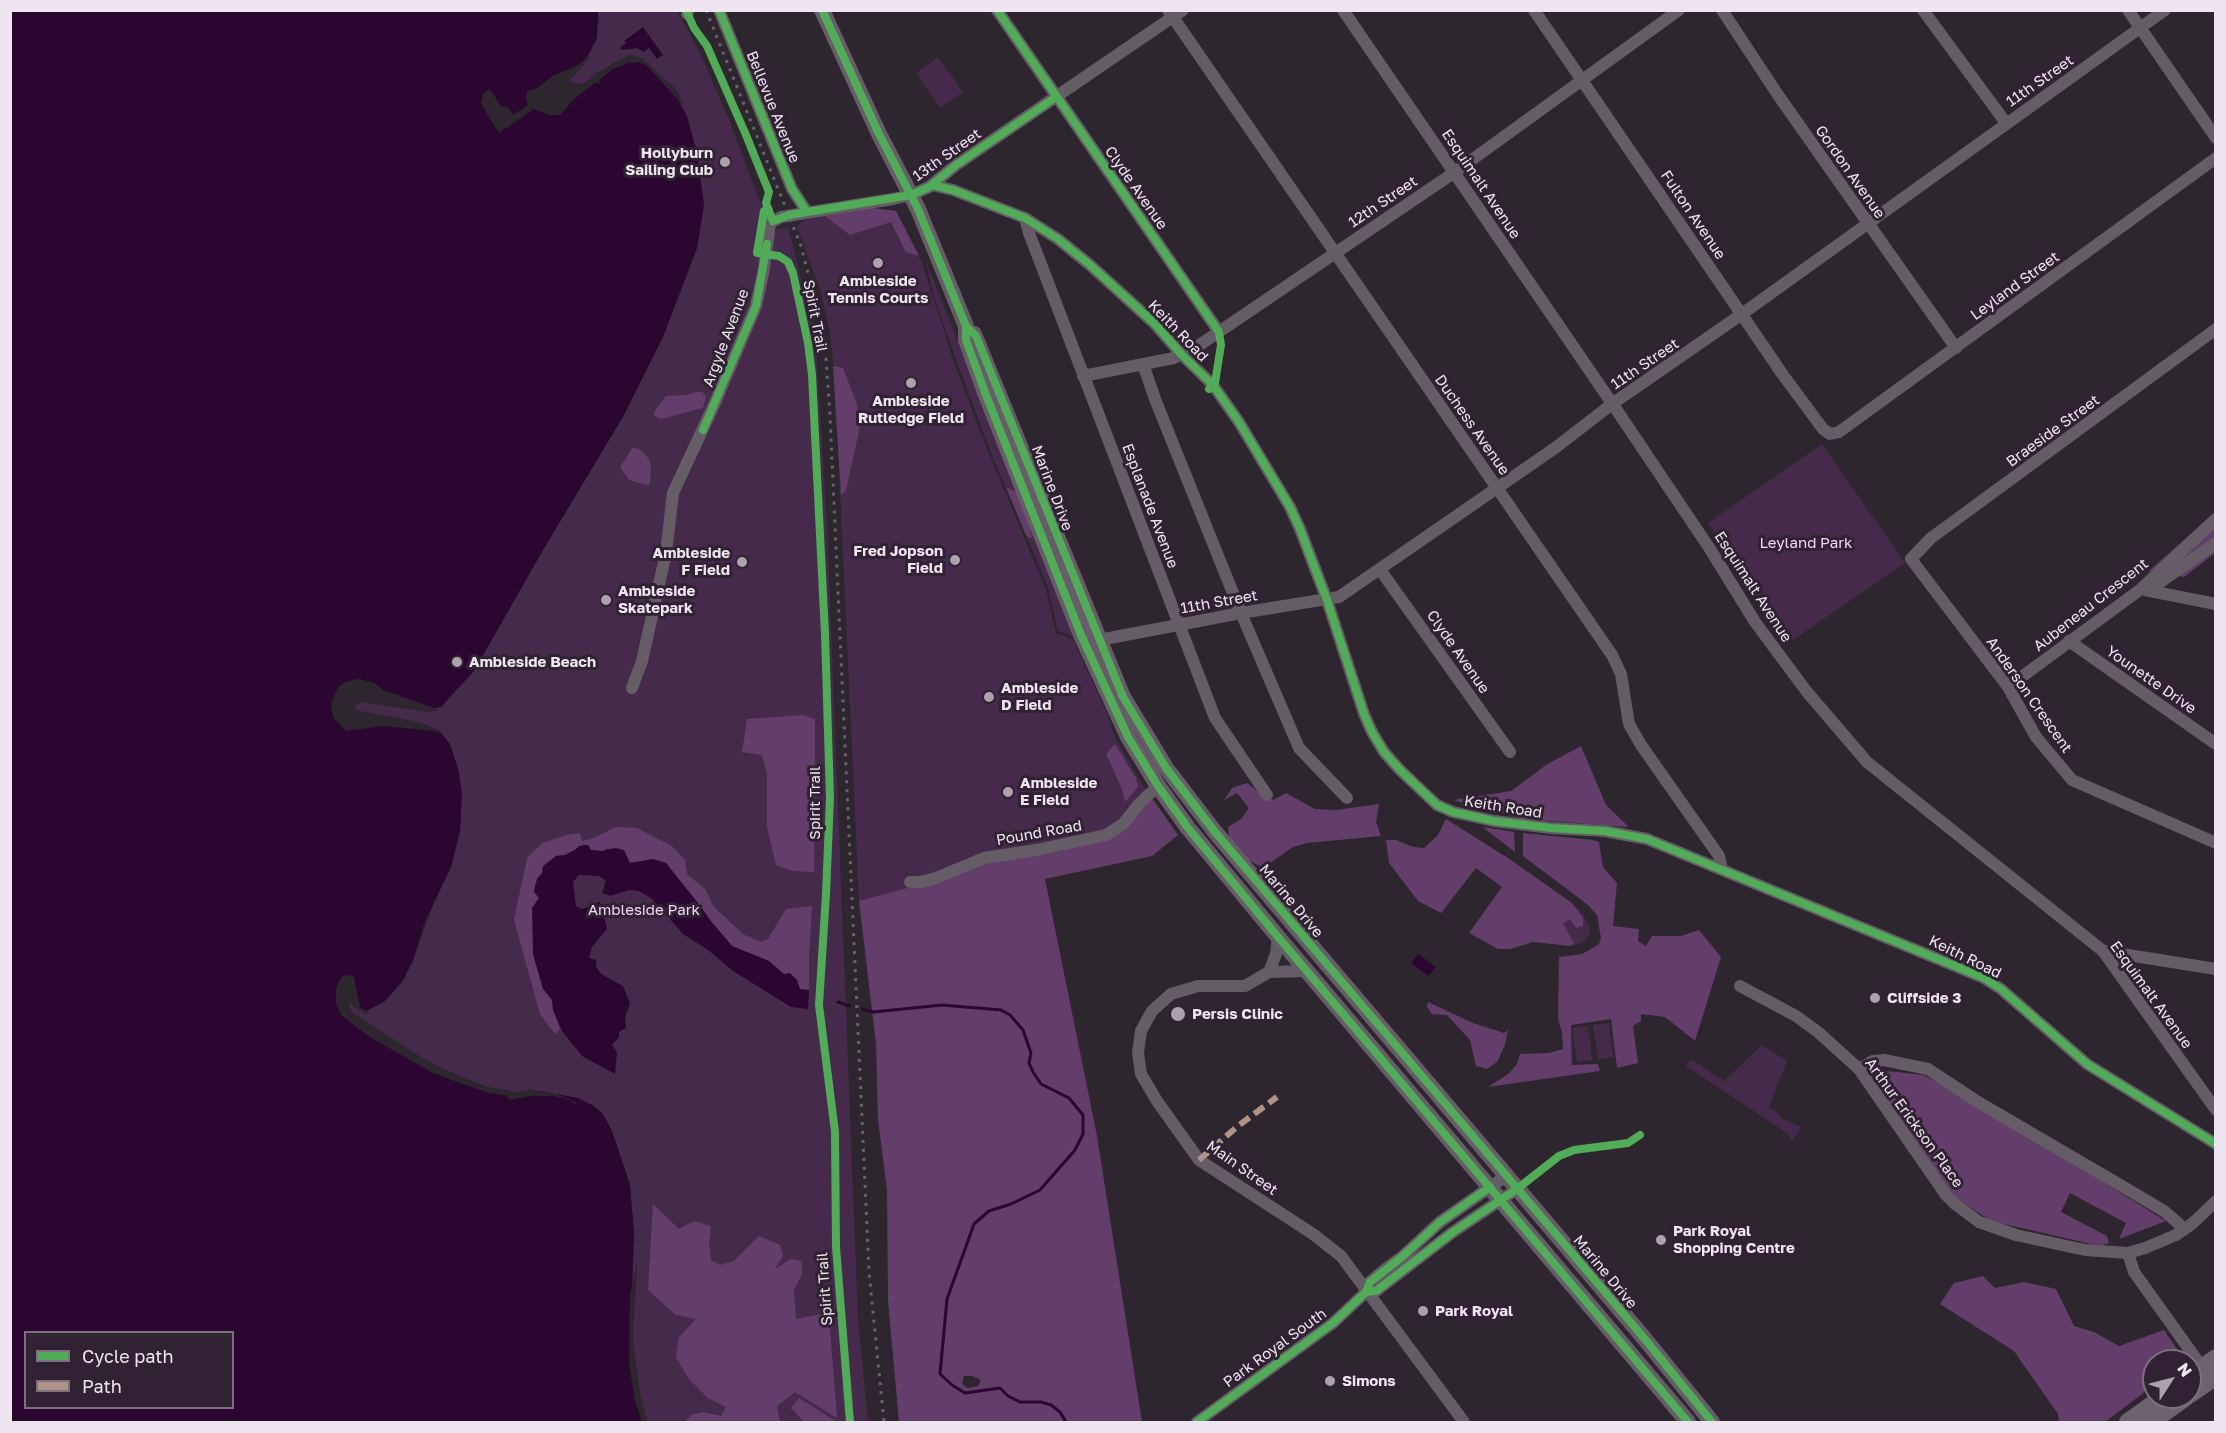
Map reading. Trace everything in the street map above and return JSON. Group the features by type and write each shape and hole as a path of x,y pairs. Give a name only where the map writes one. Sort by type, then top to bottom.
{"highway":[{"path":"2132,1421 2148,1409"},
{"path":"2151,1422 2170,1409"}],"main road":[{"name":"Marine Drive","path":"822,10 879,134 911,195 966,326 976,336 1099,640 1133,717 1179,786 1229,849 1712,1422"},
{"name":"Marine Drive","path":"966,326 966,340 986,395 1081,636 1128,737 1158,786 1188,828 1278,937 1688,1422"},
{"path":"1158,786 1179,786"}],"street":[{"name":"Bellevue Avenue","path":"719,10 792,189 807,212"},
{"name":"Clyde Avenue","path":"997,10 1219,332"},
{"name":"Esquimalt Avenue","path":"1343,10 1710,549 1755,622 1807,692 1867,762 2103,951 2216,1110"},
{"name":"Fulton Avenue","path":"1534,10 1783,375 1823,429 1830,434"},
{"name":"12th Street","path":"1083,376 1182,355 1455,172 1678,10"},
{"name":"Gordon Avenue","path":"1722,10 1956,348"},
{"path":"1923,10 2006,123"},
{"path":"2128,10 2216,138"},
{"name":"11th Street","path":"1099,640 1339,597 1381,571 1497,489 1612,404 1742,314 2165,10"},
{"name":"13th Street","path":"773,221 780,217 911,195 932,185 956,165 1174,13"},
{"name":"Duchess Avenue","path":"1174,13 1335,253 1612,655 1621,674 1629,724 1641,745 1719,856 1722,869"},
{"name":"Leyland Street","path":"1830,434 1839,432 2216,158"},
{"name":"Keith Road","path":"932,185 953,190 1025,218 1058,239 1155,324 1213,385 1239,422 1284,497 1300,529 1372,732 1384,752 1400,770 1437,805 1453,812 1494,821 1630,835 1668,846 1984,978 2001,989 2087,1064 2214,1142"},
{"name":"Esplanade Avenue","path":"1025,218 1083,376 1181,624 1215,718 1267,795"},
{"name":"Argyle Avenue","path":"632,687 642,661 666,553 674,493 756,306 764,269 769,228 773,221"},
{"name":"Braeside Street","path":"1911,559 1932,538 2216,329"},
{"path":"1143,364 1241,613 1299,748 1347,798"},
{"name":"Aubeneau Crescent","path":"2145,590 2216,519"},
{"name":"Aubeneau Crescent","path":"2008,687 2070,641 2216,543"},
{"name":"Anderson Crescent","path":"1911,559 2008,687 2036,737 2072,780 2216,843"},
{"name":"Clyde Avenue","path":"1381,571 1510,752"},
{"path":"2145,590 2216,604"},
{"name":"Younette Drive","path":"2070,641 2216,744"},
{"name":"Pound Road","path":"910,882 936,878 984,858 1106,835 1123,824 1138,804 1158,786"},
{"path":"1269,972 1276,954 1278,937"},
{"path":"2103,951 2216,969"},
{"name":"Main Street","path":"1307,971 1269,972 1245,986 1198,986 1171,994 1152,1011 1141,1031 1138,1053 1141,1074 1156,1101 1199,1160 1341,1256 1464,1422"},
{"name":"Arthur Erickson Place","path":"1740,986 1796,1016 1818,1032 1859,1069 1946,1195 1979,1222 2016,1235 2085,1250 2128,1253 2163,1242 2184,1230 2211,1205 2208,1201 2216,1189"},
{"path":"1859,1069 1873,1060 1884,1060 1928,1070 2163,1211 2184,1230"},
{"name":"Park Royal South","path":"1197,1422 1333,1323 1366,1292 1376,1291 1453,1232 1495,1194 1506,1176"},
{"path":"1495,1194 1517,1189"},
{"path":"2128,1253 2134,1272 2207,1372"}],"green space":[{"name":"Ambleside Park","path":"598,11 677,11 699,51 730,122 762,207 758,233 788,227 815,334 827,524 858,1320 868,1422 644,1422 630,1341 634,1233 630,1185 612,1131 603,1114 578,1098 537,1091 513,1094 442,1072 350,1014 345,990 402,982 413,960 434,903 459,772 450,744 441,733 352,711 355,700 474,671 624,415 663,337 697,248 704,205 586,83 572,85 566,83 599,22"},
{"path":"938,57 963,92 940,108 916,73"},
{"path":"873,208 896,211 921,260 952,357 981,434 1046,590 1056,633 1073,639 1107,714 1115,738 1173,836 859,901 835,378 830,332 820,289 797,227 801,222 809,219"},
{"path":"925,259 1075,634 1072,636 1058,631 1048,587 994,460 956,360 934,297"},
{"name":"Leyland Park","path":"1822,444 1905,563 1790,642 1708,523"},
{"path":"1572,903 1583,914 1590,929 1589,936 1584,942 1571,946 1573,943 1563,924 1570,918 1583,918"},
{"path":"1609,1023 1613,1057 1598,1059 1593,1025"},
{"path":"1588,1026 1592,1060 1577,1062 1572,1028"},
{"path":"1762,1045 1787,1061 1769,1107 1781,1118 1801,1127 1792,1141 1787,1133 1686,1066 1691,1059 1724,1081"}],"shaded area":[{"path":"10,11 598,11 597,38 588,56 567,78 572,85 586,83 614,63 640,58 674,92 687,116 697,153 704,205 697,248 663,337 624,415 474,671 441,707 423,710 355,700 352,711 403,720 441,733 450,744 459,772 462,794 460,832 451,867 424,924 413,961 402,982 385,1001 365,1012 355,1006 351,989 345,990 350,1014 443,1072 513,1094 537,1091 578,1098 594,1106 603,1114 612,1131 630,1185 634,1233 630,1341 644,1422 11,1422"},
{"path":"643,27 663,55 657,59 649,48 644,52 637,48 622,50 620,48 626,43 624,41"},
{"path":"873,208 896,211 919,256 906,252 891,222 850,235 825,216"},
{"path":"833,366 843,368 857,404 860,426 846,491 841,495"},
{"path":"702,392 706,396 703,408 661,419 654,416 654,412 666,396"},
{"path":"633,447 642,451 648,458 651,465 650,484 629,480 620,467"},
{"path":"1006,487 1019,493 1028,517 1032,537 1029,538 1025,533"},
{"path":"2215,512 2215,553 2184,577 2149,571"},
{"path":"803,715 815,719 814,872 792,871 776,865 767,827 767,774 762,755 742,752 747,719"},
{"path":"1115,744 1136,778 1138,787 1125,802 1122,789 1106,754"},
{"path":"1581,746 1606,805 1629,827 1523,819 1453,800 1511,791 1546,765"},
{"path":"1247,783 1262,795 1273,800 1286,793 1315,809 1336,810 1379,804 1376,822 1381,836 1307,843 1293,847 1263,868 1247,859 1229,837 1228,827 1241,819 1249,808 1237,793 1224,800 1232,788"},
{"path":"1152,798 1178,835 1152,856 1045,879 1097,1136 1142,1422 899,1422 888,1301 887,1190 878,1120 876,1044 859,901 945,878 982,864 1109,839","holes":["964,1376 972,1376 981,1380 978,1386 968,1388 962,1384"]},
{"path":"1446,819 1511,860 1572,903 1583,918 1583,926 1576,928 1570,919 1563,924 1574,943 1571,946 1533,942 1511,949 1498,949 1469,933 1502,887 1476,868 1441,913 1418,901 1389,863 1386,840 1396,840 1413,847 1424,848 1438,835"},
{"path":"616,827 637,828 672,846 685,860 687,874 706,890 713,906 743,934 760,942 768,939 786,909 812,906 809,990 800,989 769,961 732,946 666,863 641,861 630,863 608,848 602,851 590,850 588,845 584,845 565,855 556,856 537,879 539,898 533,954 543,988 552,1000 560,1029 555,1034 540,1014 514,920 527,858 542,843 580,833 582,841"},
{"path":"1484,827 1514,832 1515,852 1485,829"},
{"path":"1523,833 1599,842 1603,867 1617,883 1613,926 1639,929 1638,941 1646,946 1652,936 1681,936 1699,930 1721,957 1695,1041 1665,1017 1641,1014 1641,1021 1633,1026 1638,1063 1617,1068 1611,1019 1571,1025 1572,1065 1598,1064 1600,1071 1488,1087 1508,1074 1517,1064 1520,1054 1549,1053 1563,1049 1562,1032 1558,1019 1559,957 1582,954 1599,944 1601,938 1597,915 1588,905 1523,856"},
{"path":"588,845 591,850 602,851 615,848 624,850 630,863 653,859 666,863 732,946 769,961 784,974 790,973 797,980 800,989 809,990 808,1009 791,1007 733,971 708,950 683,934 651,898 639,891 629,890 610,896 602,893 606,881 599,876 579,875 573,882 576,906 582,909 600,902 607,929 592,947 589,958 596,960 596,966 601,974 623,986 630,1003 625,1018 626,1028 619,1032 619,1037 612,1045 617,1052 615,1074 582,1056 562,1031 553,1010 552,1000 543,989 533,954 532,908 539,898 534,892 543,866 556,856 565,855 579,846"},
{"path":"1418,954 1436,967 1429,976 1411,963"},
{"path":"1428,1002 1473,1023 1504,1033 1508,1030 1505,1045 1497,1062 1487,1069 1476,1066 1470,1040 1447,1015 1432,1014 1427,1007"},
{"path":"1887,1071 1924,1075 1974,1102 2166,1221 2119,1239 2126,1223 2070,1193 2061,1212 2107,1236 2109,1243 2100,1246 1991,1221 1950,1194 1881,1091"},
{"path":"653,1204 679,1229 694,1221 711,1226 709,1244 711,1260 720,1265 734,1261 759,1236 780,1245 783,1256 775,1269 791,1259 802,1261 802,1274 794,1290 796,1319 823,1314 829,1317 837,1418 795,1392 777,1406 780,1422 685,1422 691,1415 703,1412 721,1416 726,1407 708,1398 688,1378 676,1357 679,1337 696,1319 676,1315 648,1290"},
{"path":"1983,1276 1995,1288 2024,1282 2056,1289 2074,1326 2094,1332 2119,1346 2164,1330 2177,1349 2142,1349 2142,1394 2105,1422 2059,1422 2058,1414 2014,1351 1940,1304 1954,1283"},
{"path":"799,1398 837,1422 804,1422 791,1408"}],"pier":[{"path":"592,55 569,81 576,84 585,83 598,71 598,73 629,55 642,58 677,90 686,108 646,65 638,62 628,63 613,69 599,80 598,84 596,82 573,100 560,115 549,115 534,109 499,133 481,104 483,93 490,89 501,106 509,108 513,115 528,105 527,91 537,88 554,75 578,65"},
{"path":"359,679 375,683 383,690 440,710 427,712 360,702 355,706 356,710 419,722 444,732 383,726 346,731 333,717 331,703 339,686"},
{"path":"343,976 354,977 360,1007 369,1013 366,1015 348,1002 352,1012 421,1057 487,1087 518,1092 530,1089 556,1094 576,1102 577,1105 567,1099 553,1096 529,1096 511,1100 505,1095 489,1093 431,1072 368,1036 341,1015 336,1003 338,982"},
{"path":"637,1261 633,1340 640,1393 647,1422 642,1422 635,1401 629,1364 630,1295"}],"waterway":[{"path":"838,1002 850,1006"},
{"path":"863,1009 873,1012 942,1005 1001,1010 1010,1015 1023,1030 1031,1053 1029,1063 1041,1084 1069,1098 1083,1115 1083,1134 1075,1150 1040,1190 1011,1204 989,1211 974,1224 947,1299 940,1374 965,1393 1000,1388 1008,1396 1020,1402 1041,1402 1051,1405 1060,1412 1066,1422"}],"railway":[{"path":"706,10 801,246 815,300 826,359 869,1272 884,1422"}],"marked path":[{"path":"1199,1160 1238,1126 1277,1097"}],"cycle path":[{"path":"686,10 694,28 707,46 746,135 769,192 766,203 772,219"},
{"path":"719,10 792,189 807,212"},
{"path":"822,10 879,134 918,209 966,326 966,340 986,395 1081,635 1128,737 1158,786 1188,828 1278,937 1688,1422"},
{"path":"997,10 1219,332 1221,345 1215,383 1209,389"},
{"path":"773,221 789,215 911,195 929,187 956,165 1056,97"},
{"path":"932,185 953,190 1025,218 1058,239 1155,324 1213,385 1239,422 1290,507 1327,600 1372,732 1384,752 1400,770 1437,805 1453,812 1494,821 1551,828 1605,831 1647,839 1984,978 2001,989 2087,1064 2216,1144"},
{"name":"Spirit Trail","path":"769,210 764,211 757,253 779,256 788,262 793,273 808,343 812,375 825,634 830,798 819,1005 835,1132 836,1247 850,1422"},
{"path":"703,430 756,306 767,244"},
{"path":"966,326 976,336 1123,697 1166,768 1215,832 1644,1338 1712,1422"},
{"path":"1366,1292 1376,1291 1559,1156 1574,1150 1628,1143 1640,1135"},
{"path":"1197,1422 1333,1323 1366,1292 1370,1282 1440,1222 1490,1187"}],"place":[{"name":"Hollyburn Sailing Club","path":"725,162"},
{"name":"Ambleside Tennis Courts","path":"878,263"},
{"name":"Ambleside Rutledge Field","path":"911,383"},
{"name":"Fred Jopson Field","path":"955,560"},
{"name":"Ambleside F Field","path":"742,562"},
{"name":"Ambleside Skatepark","path":"606,600"},
{"name":"Ambleside Beach","path":"457,662"},
{"name":"Ambleside D Field","path":"989,697"},
{"name":"Ambleside E Field","path":"1008,792"},
{"name":"Cliffside 3","path":"1875,998"},
{"name":"Persis Clinic","path":"1178,1014"},
{"name":"Park Royal Shopping Centre","path":"1661,1240"},
{"name":"Park Royal","path":"1423,1311"},
{"name":"Simons","path":"1330,1381"}]}
